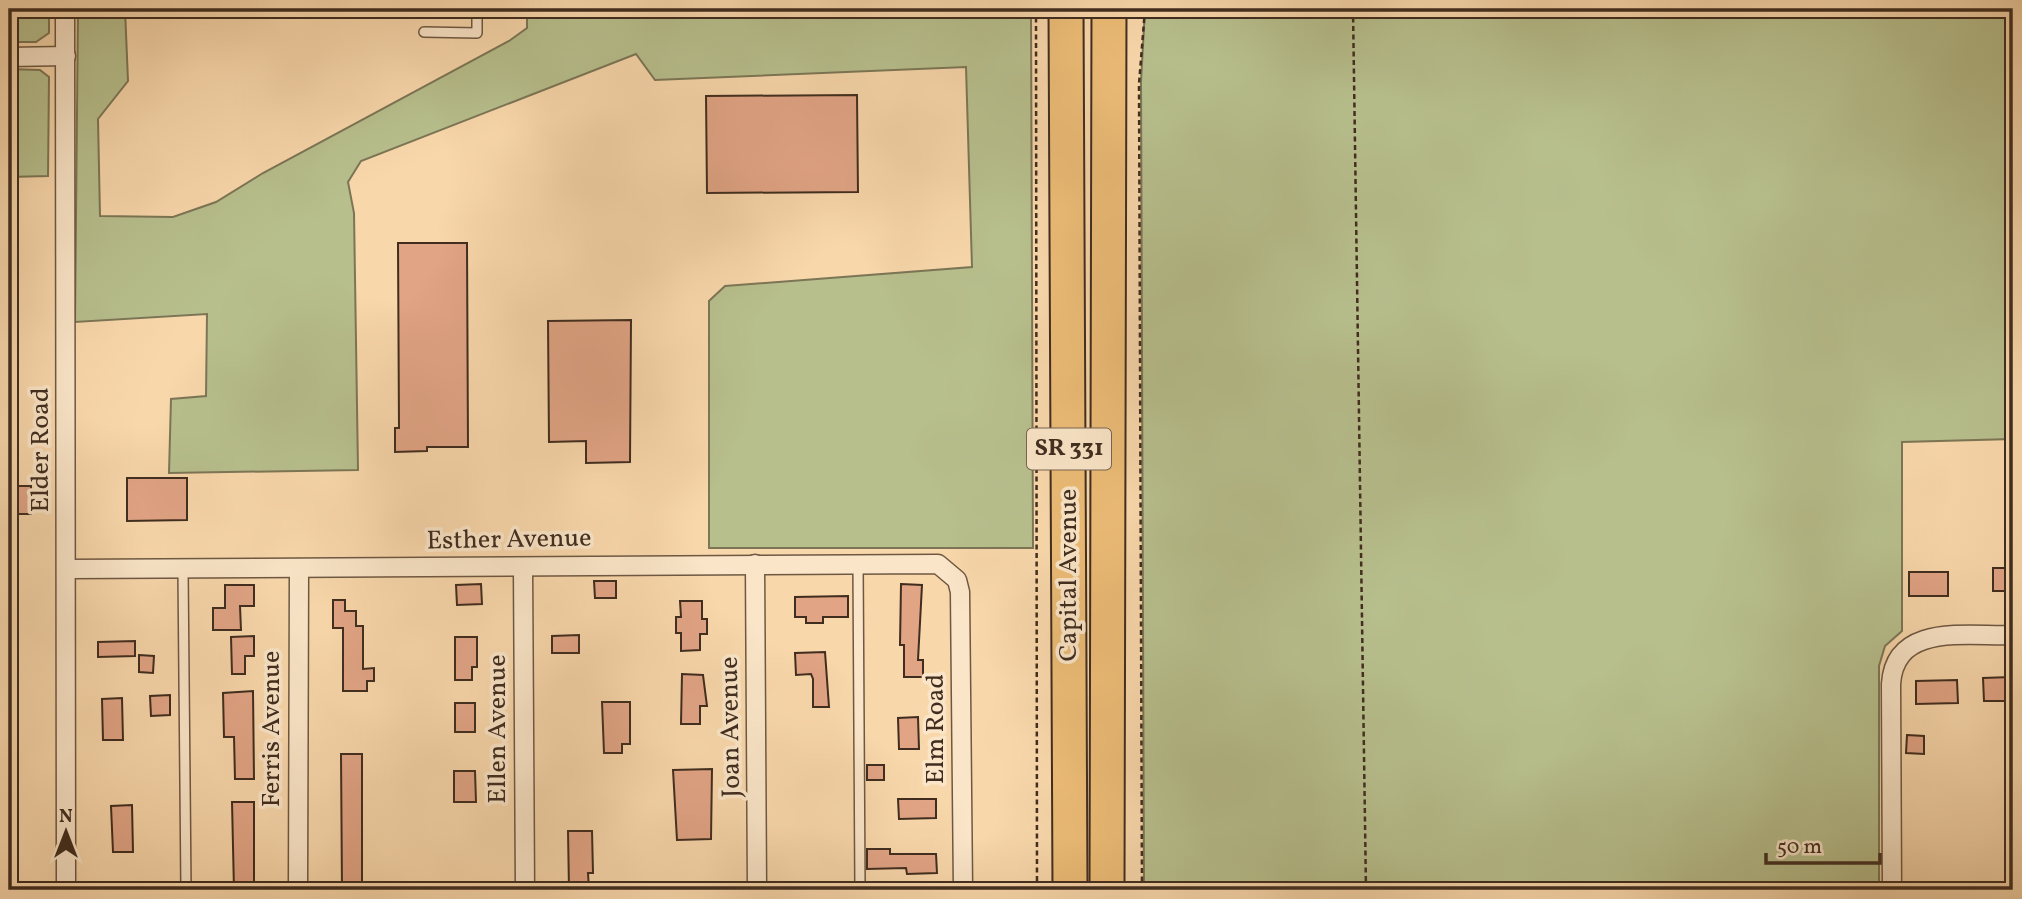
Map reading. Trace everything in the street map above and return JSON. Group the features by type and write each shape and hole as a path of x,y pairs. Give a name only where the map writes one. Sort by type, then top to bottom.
{"highway":[{"name":"Capital Avenue","path":"1066,9 1070,890"},
{"name":"Capital Avenue","path":"1107,890 1109,9"}],"street":[{"name":"Elder Road","path":"65,9 68,569 66,890"},
{"path":"9,57 66,56"},
{"name":"Esther Avenue","path":"68,569 930,562 949,570"},
{"name":"Joan Avenue","path":"755,564 757,890"},
{"name":"Ellen Avenue","path":"523,567 525,890"},
{"name":"Ferris Avenue","path":"298,890 299,569"},
{"name":"Elm Road","path":"949,570 957,580 960,592 963,890"},
{"path":"1892,890 1891,684 1894,666 1905,648 1925,638 2013,635"}],"lane":[{"path":"424,32 477,33 477,9"},
{"path":"858,563 860,890"},
{"path":"183,570 186,890"}],"path":[{"path":"1036,9 1037,890"},
{"path":"1142,890 1139,84 1145,9"},
{"path":"1353,9 1366,890"}],"green space":[{"path":"9,9 49,9 49,33 36,42 9,42"},
{"path":"78,9 125,9 128,81 98,119 100,216 173,217 216,202 263,173 509,41 527,28 527,9 1031,9 1033,548 709,548 709,301 725,286 972,267 966,67 655,80 636,54 361,161 348,182 354,213 358,470 169,473 171,399 206,396 207,314 75,322"},
{"path":"1145,9 2013,9 2013,439 1902,442 1902,631 1885,646 1879,666 1879,890 1144,890 1141,82"},
{"path":"9,69 40,70 49,77 48,176 9,177"}],"building":[{"path":"857,95 858,192 707,193 706,96"},
{"path":"398,243 467,243 468,447 427,447 427,451 395,452 395,428 399,428"},
{"path":"631,320 630,462 586,463 586,441 549,442 548,321"},
{"path":"127,478 187,478 187,520 127,521"},
{"path":"9,486 31,486 31,514 9,514"},
{"path":"1993,568 2013,568 2013,591 1993,591"},
{"path":"1909,572 1948,572 1948,596 1909,596"},
{"path":"594,581 616,581 616,598 595,598"},
{"path":"481,584 482,604 457,605 456,585"},
{"path":"901,584 922,585 918,660 923,660 923,677 904,677 904,645 900,645"},
{"path":"225,585 254,585 254,606 240,606 241,630 213,630 213,608 225,608"},
{"path":"848,596 848,617 823,617 823,623 806,623 806,617 795,617 795,597"},
{"path":"333,600 345,600 345,611 356,611 356,626 363,626 363,669 374,668 374,681 367,681 367,691 343,691 343,628 333,628"},
{"path":"680,601 702,601 702,619 707,619 707,634 700,634 700,650 681,651 681,633 676,633 676,617 681,617"},
{"path":"579,635 579,653 552,653 552,636"},
{"path":"254,636 254,656 245,656 245,674 232,674 231,637"},
{"path":"455,637 477,637 477,667 472,667 472,680 455,680"},
{"path":"135,641 135,656 98,657 98,642"},
{"path":"825,652 829,707 813,707 813,679 811,674 796,675 795,653"},
{"path":"139,655 154,656 153,673 139,672"},
{"path":"682,674 703,675 707,706 700,706 700,724 681,724"},
{"path":"2011,677 2013,701 1984,701 1983,678"},
{"path":"1957,680 1958,703 1916,704 1916,681"},
{"path":"253,691 254,779 235,779 234,737 224,737 223,693"},
{"path":"170,695 170,715 151,716 150,696"},
{"path":"122,698 123,740 103,740 102,699"},
{"path":"602,702 630,702 630,744 622,744 622,753 604,753"},
{"path":"455,703 475,703 475,732 455,732"},
{"path":"918,717 919,749 899,749 898,718"},
{"path":"1907,735 1924,736 1924,754 1906,753"},
{"path":"341,754 362,754 362,890 342,890"},
{"path":"867,765 884,765 884,780 867,780"},
{"path":"712,769 711,839 677,840 673,770"},
{"path":"454,771 475,771 476,802 454,802"},
{"path":"898,799 936,799 936,818 899,819"},
{"path":"232,802 254,802 254,890 234,890"},
{"path":"132,805 133,852 113,852 111,806"},
{"path":"568,831 592,831 593,873 588,873 589,890 569,890"},
{"path":"867,849 890,849 890,854 936,854 937,873 907,874 906,868 867,869"}]}
